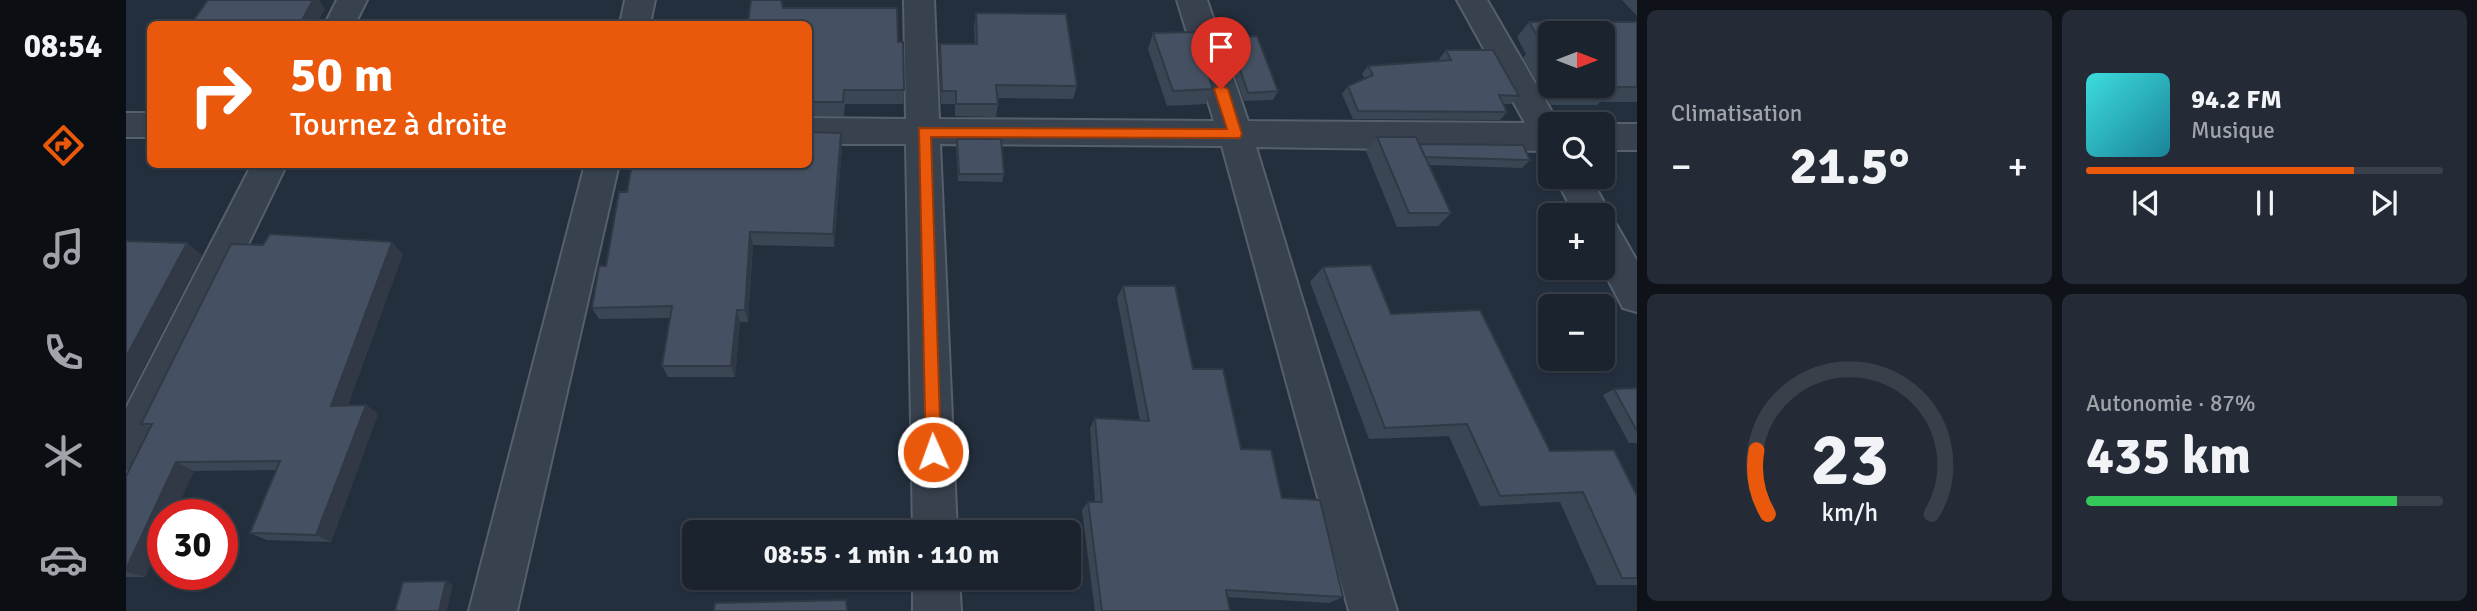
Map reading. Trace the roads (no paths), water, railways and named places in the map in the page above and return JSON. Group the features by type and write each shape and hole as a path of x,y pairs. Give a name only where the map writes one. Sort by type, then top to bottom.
{"street":[{"path":"342,21 352,0"},
{"path":"636,21 640,0"},
{"path":"919,0 935,520"},
{"path":"1192,0 1236,134 1373,611"},
{"path":"1472,0 1538,116"},
{"path":"126,125 147,125"},
{"path":"812,131 1538,137"},
{"path":"1615,137 1637,137"},
{"path":"126,451 268,168"},
{"path":"493,611 601,168"},
{"path":"1615,256 1637,296"},
{"path":"936,590 937,611"}]}
